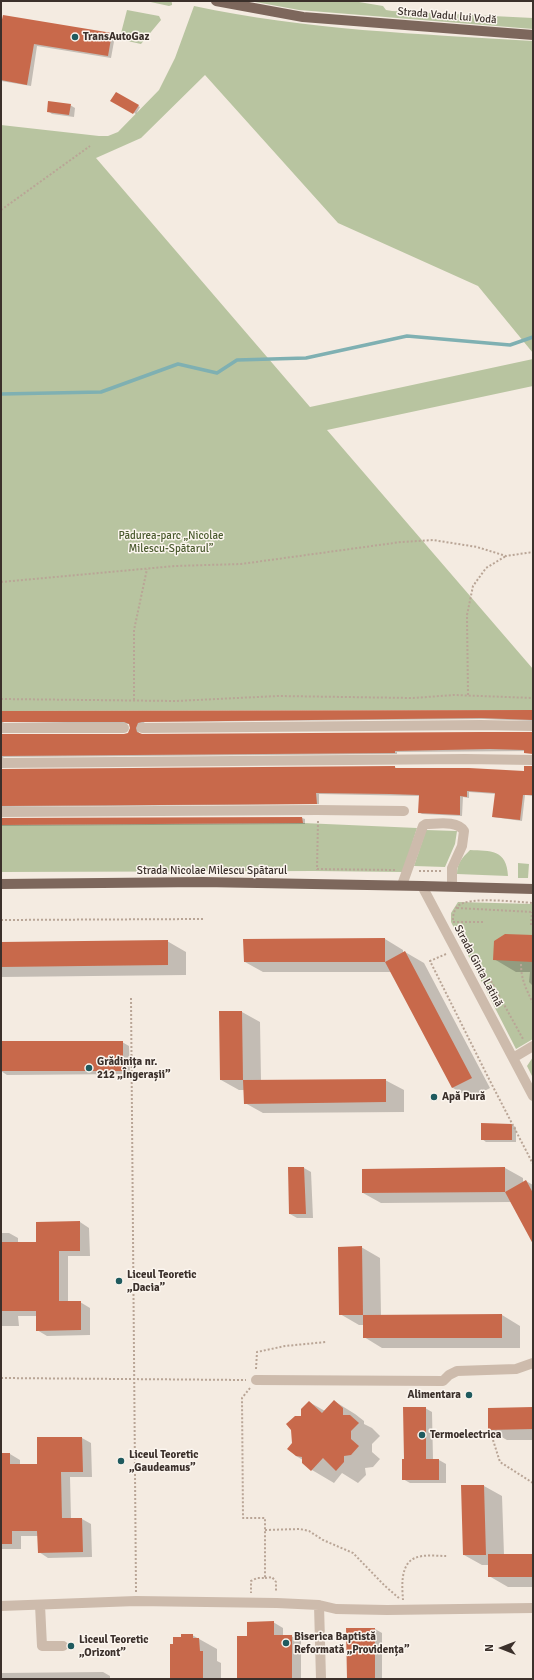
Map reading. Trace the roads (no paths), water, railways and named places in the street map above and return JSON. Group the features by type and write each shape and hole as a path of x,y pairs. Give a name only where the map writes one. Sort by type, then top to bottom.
{"main road":[{"name":"Strada Vadul lui Vodă","path":"216,1 303,16 533,35"},
{"name":"Strada Nicolae Milescu Spătarul","path":"1,884 203,882 452,886 533,889"}],"street":[{"path":"142,728 481,725 533,726"},
{"path":"1,728 124,728"},
{"path":"1,763 457,759 533,760"},
{"path":"1,812 317,810 404,811"},
{"path":"402,885 423,826 426,824 452,824 459,825 464,831 462,846 454,862 452,871 452,886"},
{"name":"Strada Ginta Latină","path":"422,886 533,1096"},
{"path":"513,1058 531,1048"},
{"path":"256,1380 443,1381 449,1375 457,1371 516,1369 533,1363"},
{"path":"1,1606 136,1601 319,1605 336,1609 387,1610 533,1608"},
{"path":"40,1605 42,1646 63,1646"},
{"path":"319,1605 321,1679"}],"waterway":[{"path":"1,394 101,392 178,364 217,373 237,360 306,358 407,336 510,345 533,337"}],"place":[{"name":"TransAutoGaz","path":"75,37"},
{"name":"Grădinița nr. 212 „Îngerașii”","path":"89,1068"},
{"name":"Apă Pură","path":"434,1097"},
{"name":"Liceul Teoretic „Dacia”","path":"119,1281"},
{"name":"Alimentara","path":"469,1395"},
{"name":"Termoelectrica","path":"422,1435"},
{"name":"Liceul Teoretic „Gaudeamus”","path":"121,1461"},
{"name":"Biserica Baptistă Reformată „Providența”","path":"286,1643"},
{"name":"Liceul Teoretic „Orizont”","path":"71,1646"}],"park label":[{"name":"Pădurea-parc „Nicolae Milescu-Spătarul”","path":"171,542"}]}
